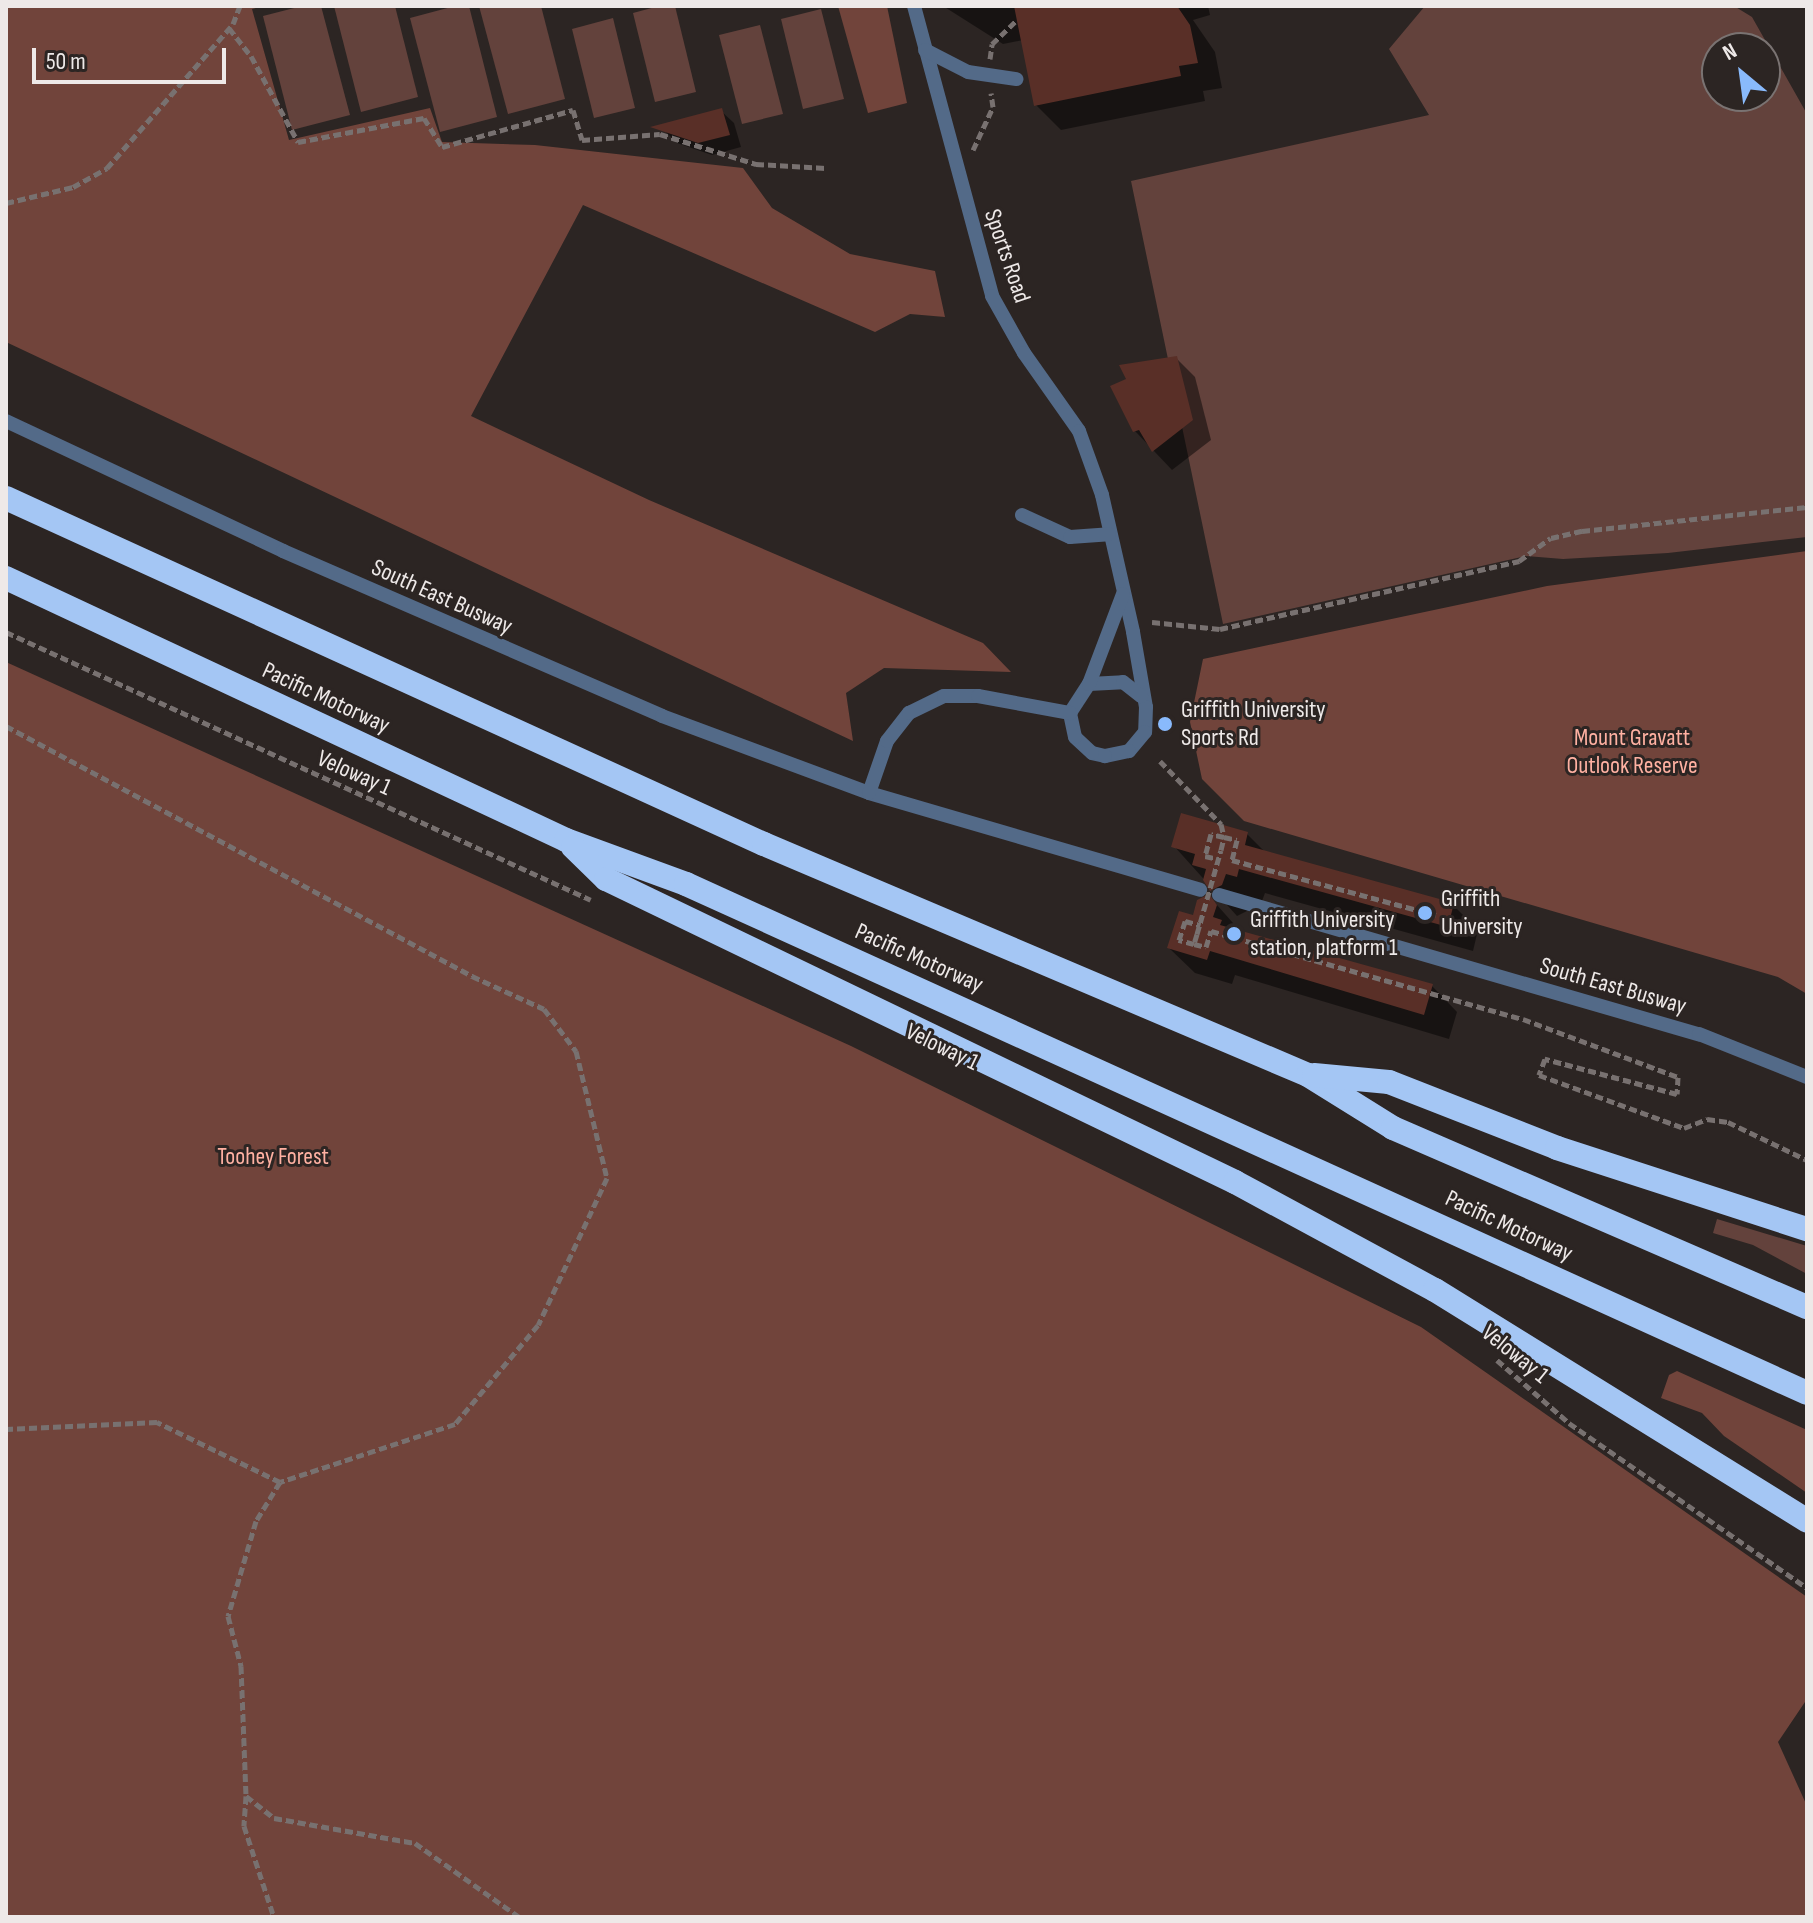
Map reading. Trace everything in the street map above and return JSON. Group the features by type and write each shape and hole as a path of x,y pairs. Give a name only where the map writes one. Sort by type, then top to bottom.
{"highway":[{"name":"Pacific Motorway","path":"6,498 750,838 1308,1075 1393,1128 1807,1307"},
{"name":"Pacific Motorway","path":"6,578 566,840 700,890 1807,1393"},
{"path":"566,840 606,879 1221,1175 1435,1290 1807,1521"},
{"path":"1308,1075 1389,1082 1570,1153 1807,1229"}],"lane":[{"name":"Sports Road","path":"914,6 992,296 1024,353 1079,431 1102,495 1123,593 1145,732 1129,751 1117,755 1092,753 1082,746 1070,713"},
{"path":"925,50 968,72 1016,79"},
{"name":"South East Busway","path":"6,421 283,551 662,716 869,793 1200,890"},
{"path":"1022,515 1070,537 1109,534"},
{"path":"869,793 887,741 909,713 944,696 978,696 1070,713 1089,684 1123,593"},
{"path":"1089,684 1112,679 1141,696"},
{"name":"South East Busway","path":"1219,895 1699,1034 1807,1077"}],"path":[{"path":"6,203 73,187 107,168 229,28 240,6"},
{"path":"229,28 246,48 298,142 424,118 442,147 573,110 582,140 660,134 756,164 826,168"},
{"path":"973,151 993,107"},
{"path":"1152,622 1220,629 1519,561 1551,538 1582,531 1807,507"},
{"name":"Veloway 1","path":"6,632 600,904"},
{"path":"6,726 458,969 544,1009 576,1051 607,1178 538,1325 455,1424 280,1482 256,1521 228,1616 241,1666 246,1796 244,1826 274,1917"},
{"path":"1160,761 1221,824 1224,837 1194,944"},
{"path":"1218,859 1205,856 1211,834 1237,840 1232,860 1436,915"},
{"path":"1200,925 1185,921 1179,940 1206,947 1211,931 1523,1019 1678,1077 1677,1094 1545,1059 1539,1075 1684,1128 1707,1119 1728,1122 1807,1160"},
{"name":"Veloway 1","path":"1485,1352 1569,1423 1807,1588"},
{"path":"6,1429 157,1422 280,1482"},
{"path":"246,1796 274,1818 415,1843 519,1917"}],"shaded area":[{"path":"302,6 321,6 350,115 292,130 263,16"},
{"path":"334,6 395,6 418,97 361,112"},
{"path":"455,6 469,6 497,117 440,132 410,18"},
{"path":"479,6 541,6 565,99 508,114"},
{"path":"659,6 675,6 696,92 655,102 633,13"},
{"path":"1425,6 1734,6 1752,17 1761,32 1701,32 1701,112 1781,112 1781,68 1807,114 1807,537 1668,553 1563,559 1526,556 1223,624 1131,181 1429,115 1389,49"},
{"path":"821,9 844,99 803,109 781,19"},
{"path":"613,18 635,108 594,118 572,29"},
{"path":"760,25 783,114 742,124 719,35"},
{"path":"1717,1219 1807,1246 1807,1274 1753,1245 1713,1233"}],"green space":[{"path":"6,6 263,6 252,9 289,140 430,108 442,142 535,145 743,168 772,208 850,254 935,271 945,317 910,314 875,332 583,205 471,416 649,500 983,643 1011,672 884,668 846,693 853,741 6,342"},
{"path":"838,6 887,6 907,103 868,113"},
{"name":"Mount Gravatt Outlook Reserve","path":"1807,551 1807,994 1778,977 1244,821 1202,779 1190,722 1203,659 1547,586"},
{"name":"Toohey Forest","path":"6,662 851,1046 1421,1327 1807,1597 1807,1699 1778,1742 1807,1806 1807,1917 6,1917"},
{"path":"1677,1371 1807,1430 1807,1493 1724,1436 1702,1413 1661,1398 1669,1375"}],"building":[{"path":"1014,6 1177,6 1190,25 1198,63 1179,66 1181,76 1034,106"},
{"path":"722,108 730,135 698,143 650,127"},
{"path":"1177,356 1193,420 1152,452 1139,430 1133,432 1110,386 1126,379 1119,365"},
{"path":"1181,813 1248,832 1245,845 1454,903 1448,927 1239,869 1237,877 1226,874 1222,885 1210,891 1203,880 1206,869 1192,865 1195,854 1171,847"},
{"path":"1209,894 1217,905 1213,917 1222,920 1220,925 1433,984 1424,1015 1210,951 1207,960 1167,948 1179,911 1193,915 1197,900"}],"place":[{"name":"Griffith University Sports Rd","path":"1165,724"},
{"name":"Griffith University","path":"1425,913"},
{"name":"Griffith University station, platform 1","path":"1234,934"}]}
